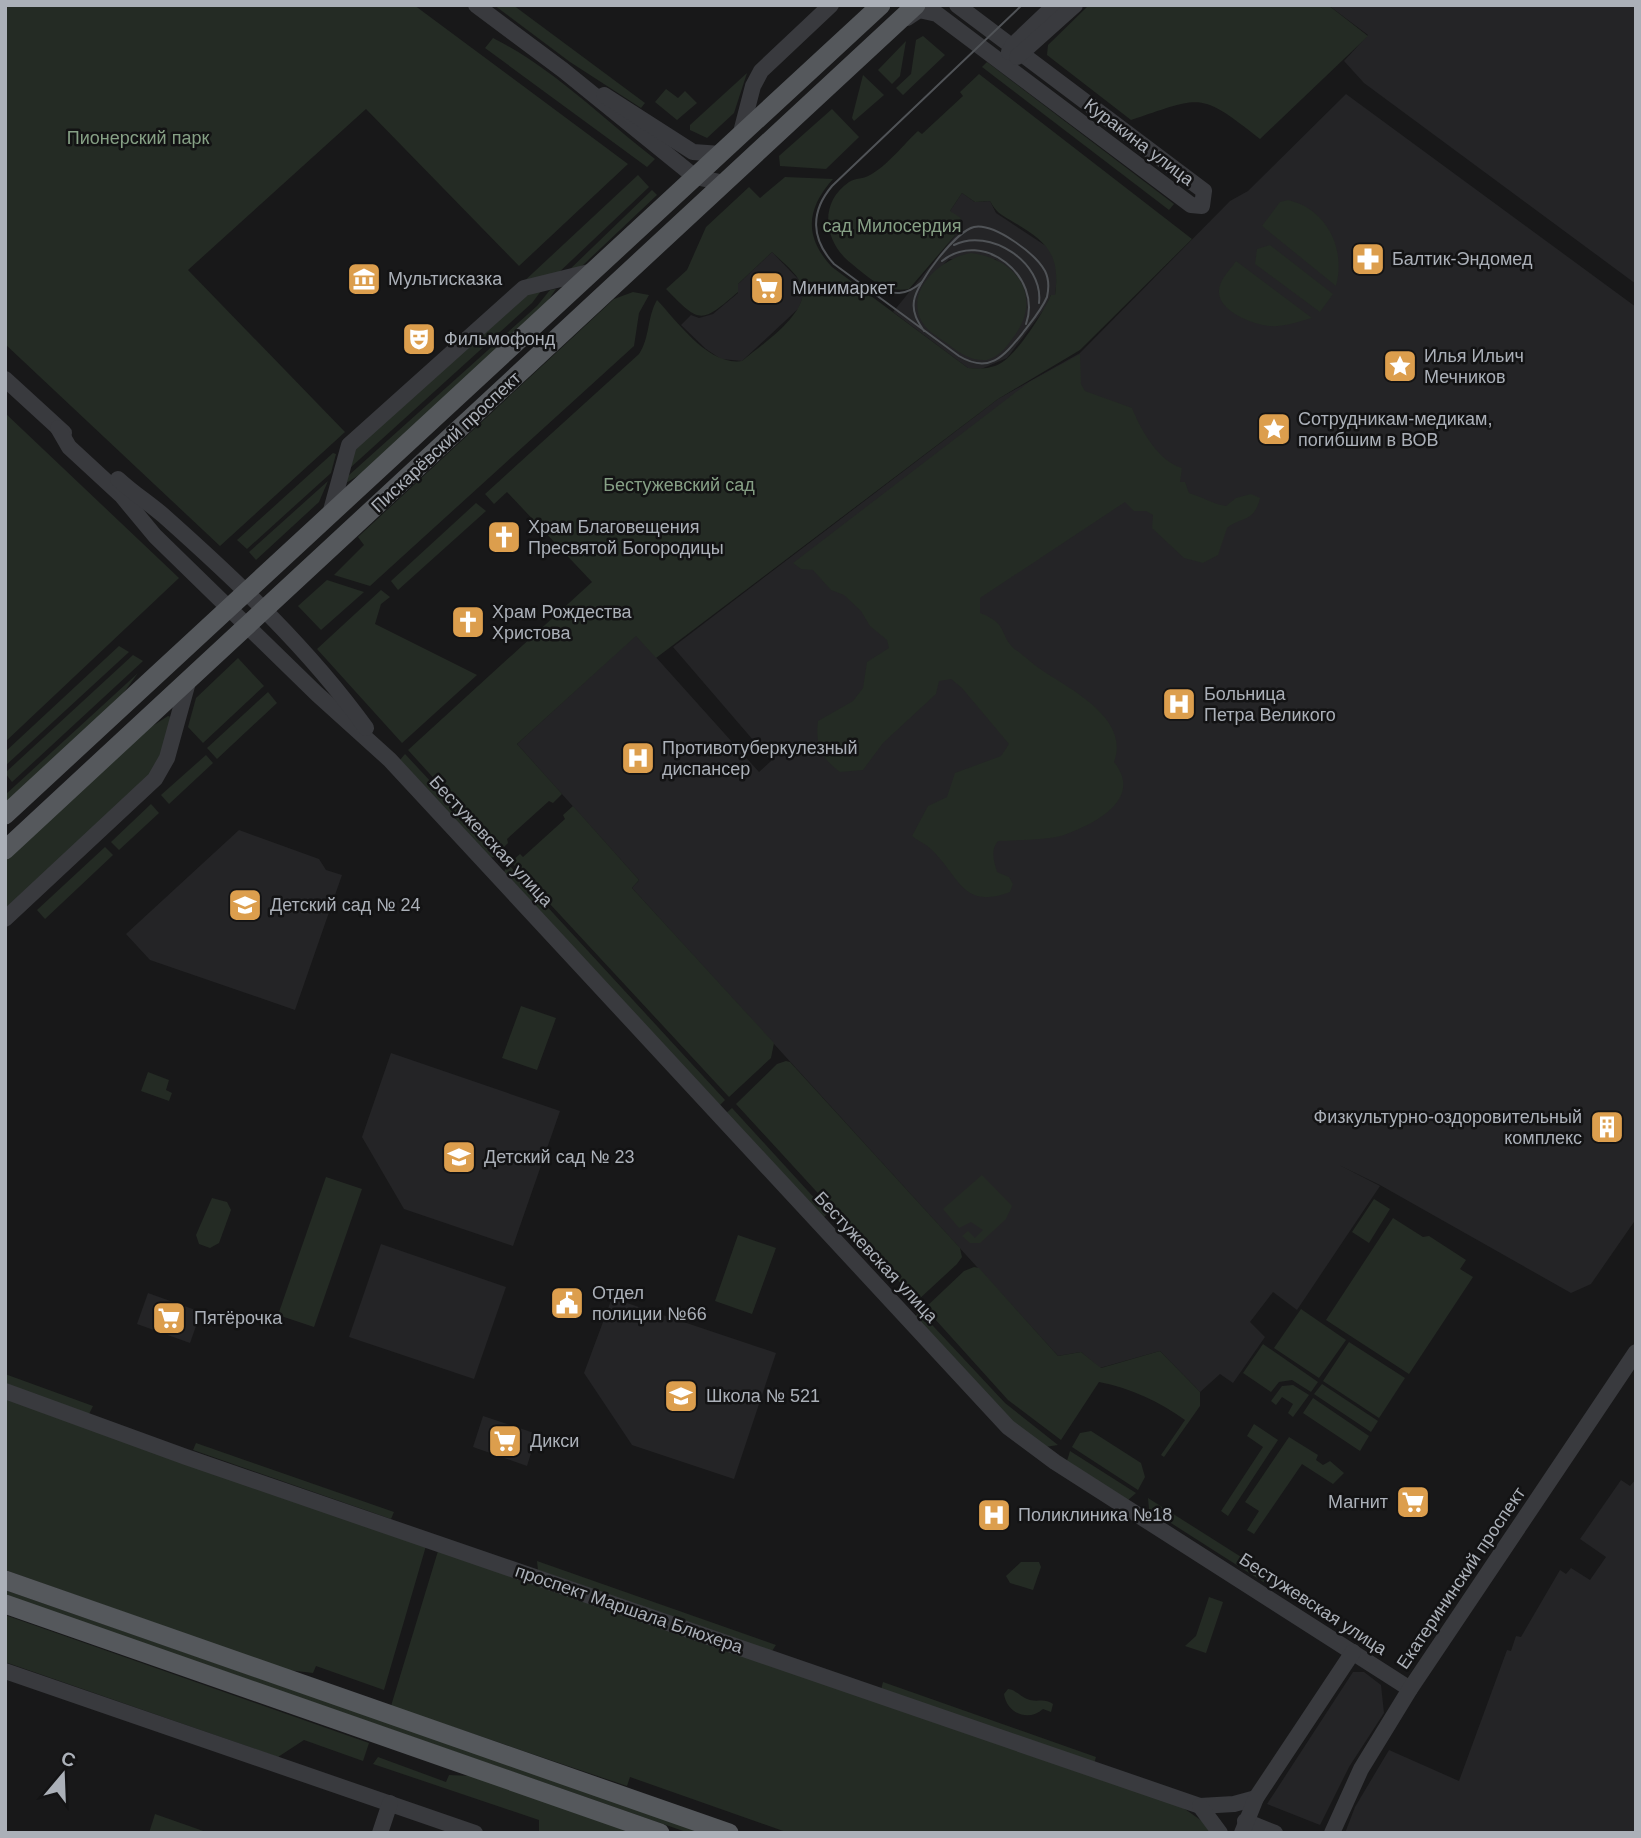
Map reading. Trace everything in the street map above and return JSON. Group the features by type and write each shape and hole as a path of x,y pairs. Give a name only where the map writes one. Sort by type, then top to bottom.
{"main road":[{"name":"Пискарёвский проспект","path":"5,814 881,5"},
{"name":"Пискарёвский проспект","path":"5,850 916,5"},
{"path":"5,1580 729,1833"},
{"path":"5,1604 660,1833"}],"street":[{"path":"476,5 563,70 695,177 725,183"},
{"path":"740,136 753,86 761,71 831,5"},
{"name":"Куракина улица","path":"893,27 919,10 929,10 1191,205 1202,206 1204,191 1019,49 957,5"},
{"path":"1019,49 1055,5"},
{"path":"1002,64 1075,5"},
{"path":"563,70 640,116 686,149 700,154 721,154"},
{"path":"330,514 349,444 524,288 568,280 595,270"},
{"name":"Бестужевская улица","path":"5,379 58,428 77,441 128,488 163,515 245,592 333,683 390,760"},
{"name":"Бестужевская улица","path":"58,428 69,447 121,495 155,536 230,606 317,694 390,760 1008,1427 1055,1462 1410,1689"},
{"path":"5,919 155,779 167,758 188,682"},
{"name":"Екатерининский проспект","path":"1332,1833 1361,1769 1410,1689 1636,1352"},
{"name":"проспект Маршала Блюхера","path":"5,1391 174,1453 1200,1806 1234,1804 1256,1798"},
{"path":"1275,1833 1243,1827 1256,1798 1353,1653"},
{"path":"5,1671 475,1833"},
{"path":"380,1833 390,1803"},
{"path":"1200,1806 1220,1833"}],"shaded area":[{"path":"1328,5 1636,5 1636,284 1364,83 1344,61 1368,35"},
{"name":"Больница Петра Великого","path":"1346,94 1636,307 1636,1219 1591,1284 1571,1293 1380,1185 1339,1165 1380,1186 1297,1310 1273,1292 1250,1322 1265,1337 1233,1383 1220,1374 1200,1392 1160,1351 1100,1368 1081,1352 1058,1356 632,888 639,880 517,744 636,635 759,772 771,761 673,647 998,399 1080,353 1230,201 1248,191"},
{"path":"962,193 975,202 990,201 996,213 1046,246 1053,254 1058,271 1055,295 1051,295 1045,308 1007,358 981,369 968,368 893,312 957,233 953,229 950,211","holes":["949,259 995,259 1013,273 924,285"]},
{"path":"772,252 800,281 804,293 799,308 742,361 721,359 681,325 691,315 699,318 713,314 738,293 738,284"},
{"name":"Детский сад № 24","path":"239,830 319,859 326,870 342,875 295,1010 150,960 126,934"},
{"name":"Детский сад № 23","path":"391,1053 560,1111 513,1246 404,1209 362,1137"},
{"path":"381,1244 506,1287 474,1379 349,1337"},
{"name":"Пятёрочка","path":"148,1293 201,1312 190,1343 137,1324"},
{"name":"Школа № 521","path":"612,1298 776,1353 734,1479 632,1445 584,1373"},
{"name":"Дикси","path":"483,1416 537,1434 527,1466 473,1447"},
{"path":"1636,1479 1636,1833 1345,1833 1355,1807 1389,1750 1459,1781 1507,1650 1511,1651 1516,1636 1521,1637 1560,1570 1566,1574 1571,1568 1590,1580 1606,1557 1580,1539 1621,1480 1630,1486"},
{"path":"1353,1672 1364,1672 1381,1685 1384,1713 1349,1767 1320,1825 1267,1804"}],"green space":[{"name":"Пионерский парк","path":"5,5 414,5 628,164 519,266 366,109 188,270 345,432 220,546 5,344"},
{"path":"494,5 513,5 645,103 641,108 570,62"},
{"path":"1089,5 1328,5 1368,36 1260,139 1224,112 1200,102 1173,106 1131,120 1047,55 1048,45"},
{"path":"923,36 945,55 903,95 896,88 911,74 916,40"},
{"path":"493,38 557,79 655,159 647,167 485,48"},
{"path":"906,41 900,76 892,84 878,70"},
{"path":"987,62 1174,204 1169,210 982,67"},
{"path":"747,73 734,113 707,138 690,130 690,125"},
{"name":"Бестужевский сад","path":"979,74 1192,239 1080,350 998,399 656,658 636,636 517,744 562,794 553,803 549,801 507,839 508,843 500,851 408,750 592,582 507,492 494,504 485,494 639,354 657,300 695,341 717,357 729,361 742,361 783,327 800,305 803,294 796,275 772,252 738,284 738,292 708,314 694,314 666,289 687,270 706,227 749,187 760,198 785,177 833,179 818,201 812,223 817,245 832,267 968,368 997,365 1008,358 1029,332 1051,295 1055,295 1055,268 1048,249 1033,235 1001,214 990,201 975,202 962,193 950,211 961,218 953,229 957,233 909,289 885,287 859,270 836,246 828,224 832,201 839,191 851,181 876,171 918,131 922,134 963,96 960,92"},
{"path":"863,75 884,95 854,121 852,118"},
{"path":"666,89 678,98 685,91 697,103 677,120 655,102"},
{"path":"832,109 859,137 826,169 780,166 779,156"},
{"path":"638,175 649,187 554,277 519,286"},
{"path":"652,190 657,195 583,265 564,275"},
{"path":"1288,200 1313,212 1330,232 1338,258 1336,286 1262,226 1280,202"},
{"path":"1270,245 1333,294 1320,312 1255,264 1257,249"},
{"name":"сад Милосердия","path":"971,253 1002,263 1014,272 1022,283 1026,296 1026,310 1012,339 1004,349 987,360 966,356 932,333 922,322 917,306 923,285 931,275 950,260"},
{"path":"1236,261 1312,318 1269,326 1234,314 1223,303 1219,290 1223,278"},
{"path":"556,289 540,312 369,469 346,483 348,476 537,306 550,290"},
{"path":"541,291 532,303 350,468 355,446 527,294"},
{"path":"633,292 649,295 639,313 634,346 370,586 334,575 364,545 358,537 614,299"},
{"path":"1080,354 1081,384 1085,391 1132,408 1145,435 1158,452 1182,468 1180,482 1185,482 1189,493 1226,506 1236,498 1251,494 1260,498 1251,515 1227,528 1218,555 1203,563 1184,558 1152,528 1153,515 1146,511 1134,511 1125,502 980,598 980,613 996,621 1016,650 1042,671 1084,698 1107,720 1114,733 1117,747 1114,762 1122,775 1123,787 1120,798 1112,808 1076,830 1050,838 998,841 993,852 997,872 1009,877 1013,884 1010,892 981,897 963,888 931,849 912,836 928,806 947,797 955,773 1001,756 1009,744 962,688 951,679 939,681 936,694 883,743 863,770 840,772 833,767 819,744 818,721 853,701 863,688 867,662 889,648 887,640 870,626 861,611 844,595 831,590 813,570 801,569 793,563 1029,382"},
{"path":"5,413 179,578 5,742"},
{"path":"333,453 336,454 331,473 247,549 237,540"},
{"path":"328,481 319,502 256,560 249,552"},
{"path":"476,503 486,511 398,590 391,581"},
{"path":"327,580 364,592 321,630 298,606"},
{"path":"381,590 390,597 381,604 375,624 477,675 402,743 317,649"},
{"path":"119,646 129,652 5,766 5,752"},
{"path":"133,655 143,661 12,782 5,773"},
{"path":"238,658 264,686 203,743 188,727 196,698"},
{"path":"138,673 122,695 5,803 5,795"},
{"path":"268,692 277,703 217,759 207,748"},
{"path":"168,716 171,717 165,747 153,772 5,909 5,859 140,734"},
{"path":"405,754 499,855 491,858 400,760"},
{"path":"206,755 213,763 169,804 161,795"},
{"path":"151,804 159,813 119,850 111,842"},
{"path":"573,806 639,880 632,888 774,1043 771,1058 729,1097 511,862 520,854 523,857 565,819 563,815"},
{"path":"105,847 113,855 45,919 37,910"},
{"path":"508,864 725,1100 719,1106 504,872"},
{"path":"521,1006 556,1018 537,1070 502,1058"},
{"path":"790,1062 960,1248 962,1257 957,1264 917,1301 736,1104 777,1064"},
{"path":"148,1072 169,1080 166,1090 172,1093 169,1101 141,1091"},
{"path":"732,1108 828,1213 823,1218 725,1114"},
{"path":"982,1175 1012,1206 1006,1219 980,1243 970,1243 962,1236 968,1231 975,1238 983,1230 971,1222 959,1228 943,1209"},
{"path":"326,1177 362,1189 314,1327 278,1315"},
{"path":"212,1198 227,1202 231,1210 219,1243 210,1248 199,1244 196,1235"},
{"path":"1374,1199 1390,1209 1369,1243 1352,1232"},
{"path":"1393,1218 1423,1237 1429,1236 1466,1260 1460,1269 1473,1277 1409,1374 1326,1320"},
{"path":"738,1235 776,1248 752,1314 715,1301"},
{"path":"979,1268 1058,1356 1081,1352 1101,1368 1160,1351 1200,1392 1200,1406 1164,1457 1161,1455 1185,1420 1155,1401 1133,1392 1099,1382 1061,1440 1008,1400 925,1308 964,1271"},
{"path":"1301,1309 1346,1340 1319,1378 1274,1348"},
{"path":"920,1312 1005,1403 1058,1445 1045,1447 1012,1423 913,1318"},
{"path":"1349,1342 1405,1378 1379,1418 1323,1381"},
{"path":"1263,1344 1318,1382 1311,1392 1292,1380 1279,1382 1271,1392 1243,1373"},
{"path":"5,1374 93,1406 89,1414 17,1388 5,1383"},
{"path":"1322,1384 1378,1421 1371,1432 1314,1394"},
{"path":"1293,1385 1309,1395 1293,1417 1288,1413 1293,1404 1282,1397 1276,1405 1271,1401 1282,1386"},
{"path":"5,1398 426,1546 384,1690 316,1666 313,1673 288,1670 5,1570"},
{"path":"1313,1398 1369,1436 1360,1451 1303,1413"},
{"path":"1254,1424 1278,1440 1228,1516 1221,1511 1263,1447 1247,1436"},
{"path":"1091,1431 1141,1463 1145,1477 1138,1490 1072,1447 1080,1433"},
{"path":"1289,1437 1318,1455 1316,1460 1323,1465 1330,1461 1344,1473 1333,1484 1302,1464 1254,1534 1247,1530 1259,1511 1245,1502"},
{"path":"196,1443 394,1512 391,1519 193,1450"},
{"path":"1070,1451 1136,1493 1128,1500 1067,1461"},
{"path":"1148,1498 1276,1579 1268,1585 1149,1509"},
{"path":"438,1551 1182,1807 1202,1821 1211,1833 789,1833 630,1777 627,1786 391,1706"},
{"path":"537,1561 776,1645 772,1651 538,1570"},
{"path":"1021,1562 1039,1562 1041,1567 1033,1590 1010,1583 1006,1576"},
{"path":"5,1590 705,1833 689,1833 5,1595"},
{"path":"1209,1597 1223,1602 1206,1653 1185,1646 1196,1636"},
{"path":"5,1615 369,1743 363,1761 304,1740 278,1757 5,1662"},
{"path":"883,1682 1096,1757 1094,1764 881,1690"},
{"path":"1008,1689 1030,1700 1050,1702 1053,1704 1051,1712 1043,1709 1031,1715 1019,1714 1009,1707 1006,1701 1004,1694"},
{"path":"378,1757 446,1782 449,1775 472,1776 636,1833 539,1833 539,1820 373,1764"},
{"path":"155,1814 209,1833 149,1833"}],"tram line":[{"path":"924,331 922,328 918,321 914,309 916,293 948,247 974,227 1003,234 1023,248 1045,271 1047,297 1015,342 995,360 987,363 970,361 959,356 834,264 826,255 817,235 820,206 832,186 1022,5"},
{"path":"954,245 983,241 1012,252 1033,274 1039,303"},
{"path":"942,261 958,252 975,250 1006,262 1018,275 1026,290 1029,306 1026,324"},
{"path":"875,286 888,292 899,293 922,282"}],"place":[{"name":"Балтик-Эндомед","path":"1368,259"},
{"name":"Мультисказка","path":"364,279"},
{"name":"Минимаркет","path":"767,288"},
{"name":"Фильмофонд","path":"419,339"},
{"name":"Илья Ильич Мечников","path":"1400,366"},
{"name":"Сотрудникам-медикам, погибшим в ВОВ","path":"1274,429"},
{"name":"Храм Благовещения Пресвятой Богородицы","path":"504,537"},
{"name":"Храм Рождества Христова","path":"468,622"},
{"name":"Больница Петра Великого","path":"1179,704"},
{"name":"Противотуберкулезный диспансер","path":"638,758"},
{"name":"Детский сад № 24","path":"245,905"},
{"name":"Физкультурно-оздоровительный комплекс","path":"1607,1127"},
{"name":"Детский сад № 23","path":"459,1157"},
{"name":"Отдел полиции №66","path":"567,1303"},
{"name":"Пятёрочка","path":"169,1318"},
{"name":"Школа № 521","path":"681,1396"},
{"name":"Дикси","path":"505,1441"},
{"name":"Магнит","path":"1413,1502"},
{"name":"Поликлиника №18","path":"994,1515"}]}
